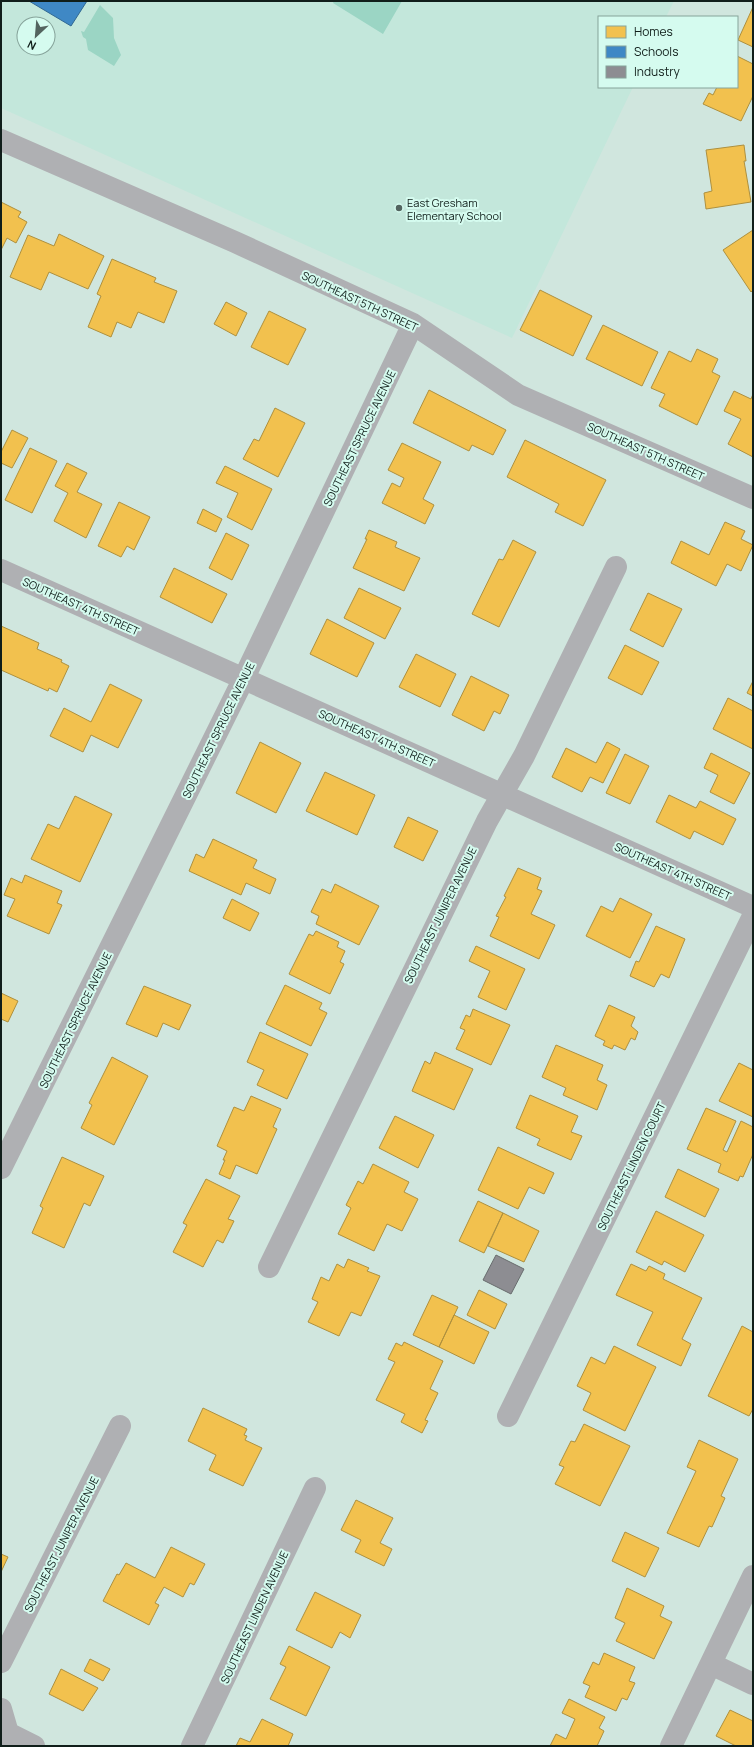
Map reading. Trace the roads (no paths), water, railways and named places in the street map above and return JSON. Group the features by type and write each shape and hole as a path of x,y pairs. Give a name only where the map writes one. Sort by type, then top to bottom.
{"street":[{"name":"SOUTHEAST 5TH STREET","path":"1,140 235,242 413,324 518,395 753,498"},
{"name":"SOUTHEAST SPRUCE AVENUE","path":"1,1168 244,678 413,324"},
{"name":"SOUTHEAST JUNIPER AVENUE","path":"269,1267 486,821 524,756 616,567"},
{"name":"SOUTHEAST 4TH STREET","path":"1,570 753,907"},
{"name":"SOUTHEAST LINDEN COURT","path":"508,1416 753,916"},
{"name":"SOUTHEAST JUNIPER AVENUE","path":"1,1662 120,1426"},
{"name":"SOUTHEAST LINDEN AVENUE","path":"192,1746 315,1488"},
{"path":"671,1746 753,1576"},
{"path":"711,1664 753,1684"},
{"path":"1,1709 5,1740 34,1746"}],"place":[{"name":"East Gresham Elementary School","path":"399,208"}]}
